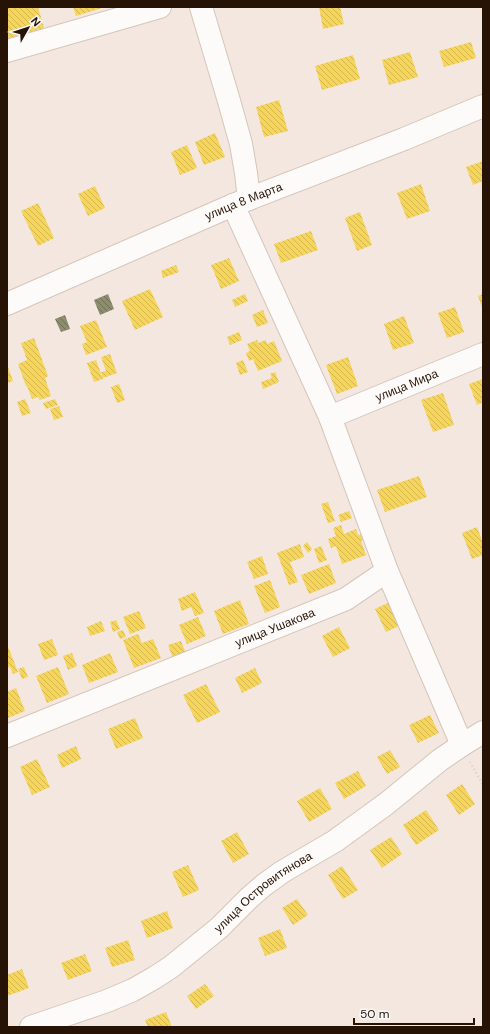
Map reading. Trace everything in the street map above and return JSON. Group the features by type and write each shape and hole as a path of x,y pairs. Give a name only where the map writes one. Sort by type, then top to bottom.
{"street":[{"path":"7,51 160,7"},
{"path":"201,7 241,144 246,173 241,202 330,418 387,571 462,745"},
{"name":"улица 8 Марта","path":"7,304 241,202 404,139 483,106"},
{"name":"улица Мира","path":"330,418 483,354"},
{"name":"улица Ушакова","path":"7,736 346,599 387,571"},
{"name":"улица Островитянова","path":"31,1027 107,1001 133,990 171,967 219,928 264,885 282,872 335,841 386,804 440,760 483,732"}],"path":[{"path":"462,745 483,785"}],"building: Homes":[{"path":"7,7 38,7 44,28 7,39"},
{"path":"73,7 105,7 76,16"},
{"path":"319,7 340,7 344,24 323,29"},
{"path":"471,42 476,58 444,67 439,51"},
{"path":"410,52 418,77 389,85 382,60"},
{"path":"353,55 360,79 322,90 315,66"},
{"path":"279,100 288,131 264,137 256,107"},
{"path":"215,133 225,157 204,165 195,142"},
{"path":"187,145 197,168 180,175 171,152"},
{"path":"483,161 483,181 473,185 466,167"},
{"path":"421,184 430,211 407,219 397,193"},
{"path":"95,186 105,208 88,216 78,194"},
{"path":"38,203 54,238 38,246 21,211"},
{"path":"360,212 372,245 357,251 345,218"},
{"path":"311,231 318,250 281,263 274,244"},
{"path":"229,258 239,281 221,289 211,265"},
{"path":"176,265 179,272 163,278 161,271"},
{"path":"150,289 163,317 135,330 122,301"},
{"path":"245,294 248,301 235,307 232,300"},
{"path":"483,294 483,310 478,296"},
{"path":"455,307 464,332 447,338 438,313"},
{"path":"263,310 268,323 257,327 252,315"},
{"path":"404,316 414,343 393,350 384,324"},
{"path":"96,320 107,347 86,355 82,344 87,342 80,326"},
{"path":"239,332 242,340 230,345 227,337"},
{"path":"34,338 48,376 45,378 51,396 40,400 38,397 32,399 18,364 27,360 21,343"},
{"path":"257,340 258,343 266,340 267,344 274,341 282,361 258,371 253,359 249,361 246,353 250,351 247,344"},
{"path":"110,354 117,373 103,378 101,372 106,371 101,357"},
{"path":"348,357 358,386 337,394 326,365"},
{"path":"96,360 103,379 94,382 87,363"},
{"path":"243,360 248,372 240,375 236,363"},
{"path":"7,364 13,381 7,383"},
{"path":"275,372 279,382 263,389 261,382 272,378 270,374"},
{"path":"483,379 483,402 477,405 469,384"},
{"path":"119,384 125,400 117,403 111,387"},
{"path":"443,393 454,425 433,432 421,400"},
{"path":"25,399 31,413 22,416 17,402"},
{"path":"55,399 58,405 46,409 43,403"},
{"path":"59,406 63,417 54,420 50,409"},
{"path":"419,476 427,497 385,512 377,490"},
{"path":"328,502 335,521 328,523 321,504"},
{"path":"349,511 352,518 341,522 338,515"},
{"path":"341,525 344,534 356,529 358,535 363,534 365,539 361,541 366,555 342,564 336,546 331,548 328,539 336,536 333,528"},
{"path":"477,527 483,543 483,555 472,559 462,533"},
{"path":"307,542 312,549 308,553 303,546"},
{"path":"300,544 304,557 290,562 298,582 289,585 277,553"},
{"path":"321,546 327,560 319,563 314,549"},
{"path":"262,556 268,574 254,579 247,562"},
{"path":"329,564 336,583 309,594 301,575"},
{"path":"270,580 280,607 265,613 254,586"},
{"path":"195,592 204,613 195,616 191,607 182,611 178,599"},
{"path":"240,600 249,624 223,634 214,611"},
{"path":"390,602 401,625 386,632 375,609"},
{"path":"139,611 146,628 130,634 123,617"},
{"path":"198,617 206,636 187,644 179,625"},
{"path":"116,620 120,629 113,632 110,622"},
{"path":"101,621 105,631 90,636 87,627"},
{"path":"339,627 350,648 333,657 322,636"},
{"path":"123,630 126,637 120,639 117,632"},
{"path":"138,634 142,643 153,639 161,658 134,668 123,640"},
{"path":"52,639 58,655 44,660 38,644"},
{"path":"181,641 187,656 174,661 168,645"},
{"path":"7,644 18,672 13,674 10,667 7,668"},
{"path":"72,653 77,666 68,670 63,656"},
{"path":"110,653 118,672 89,683 82,665"},
{"path":"24,667 28,677 22,679 18,669"},
{"path":"58,667 69,694 47,703 36,676"},
{"path":"255,668 262,683 242,693 235,678"},
{"path":"206,684 220,712 197,723 183,695"},
{"path":"16,688 25,711 8,718 7,692"},
{"path":"430,715 439,733 418,743 409,725"},
{"path":"135,718 143,738 116,749 108,729"},
{"path":"76,746 81,759 62,768 57,755"},
{"path":"390,750 400,767 387,774 377,757"},
{"path":"37,759 50,787 32,795 20,767"},
{"path":"358,771 366,786 344,799 335,783"},
{"path":"462,784 475,804 459,815 446,795"},
{"path":"320,788 332,809 309,822 297,801"},
{"path":"426,810 439,830 416,845 403,825"},
{"path":"237,832 249,854 233,863 221,841"},
{"path":"391,837 402,854 382,868 370,850"},
{"path":"188,865 199,890 183,897 172,872"},
{"path":"342,866 358,890 343,899 328,875"},
{"path":"297,899 308,915 293,925 282,908"},
{"path":"167,911 173,928 147,938 141,921"},
{"path":"280,929 287,948 265,956 258,938"},
{"path":"128,940 135,960 112,967 105,948"},
{"path":"85,954 92,971 68,980 61,963"},
{"path":"22,969 29,988 7,996 7,975"},
{"path":"205,984 214,996 196,1009 187,996"},
{"path":"166,1012 172,1027 148,1027 145,1020"}],"building: Industry":[{"path":"108,294 114,309 100,315 94,300"},
{"path":"65,315 70,329 61,332 55,319"}]}
